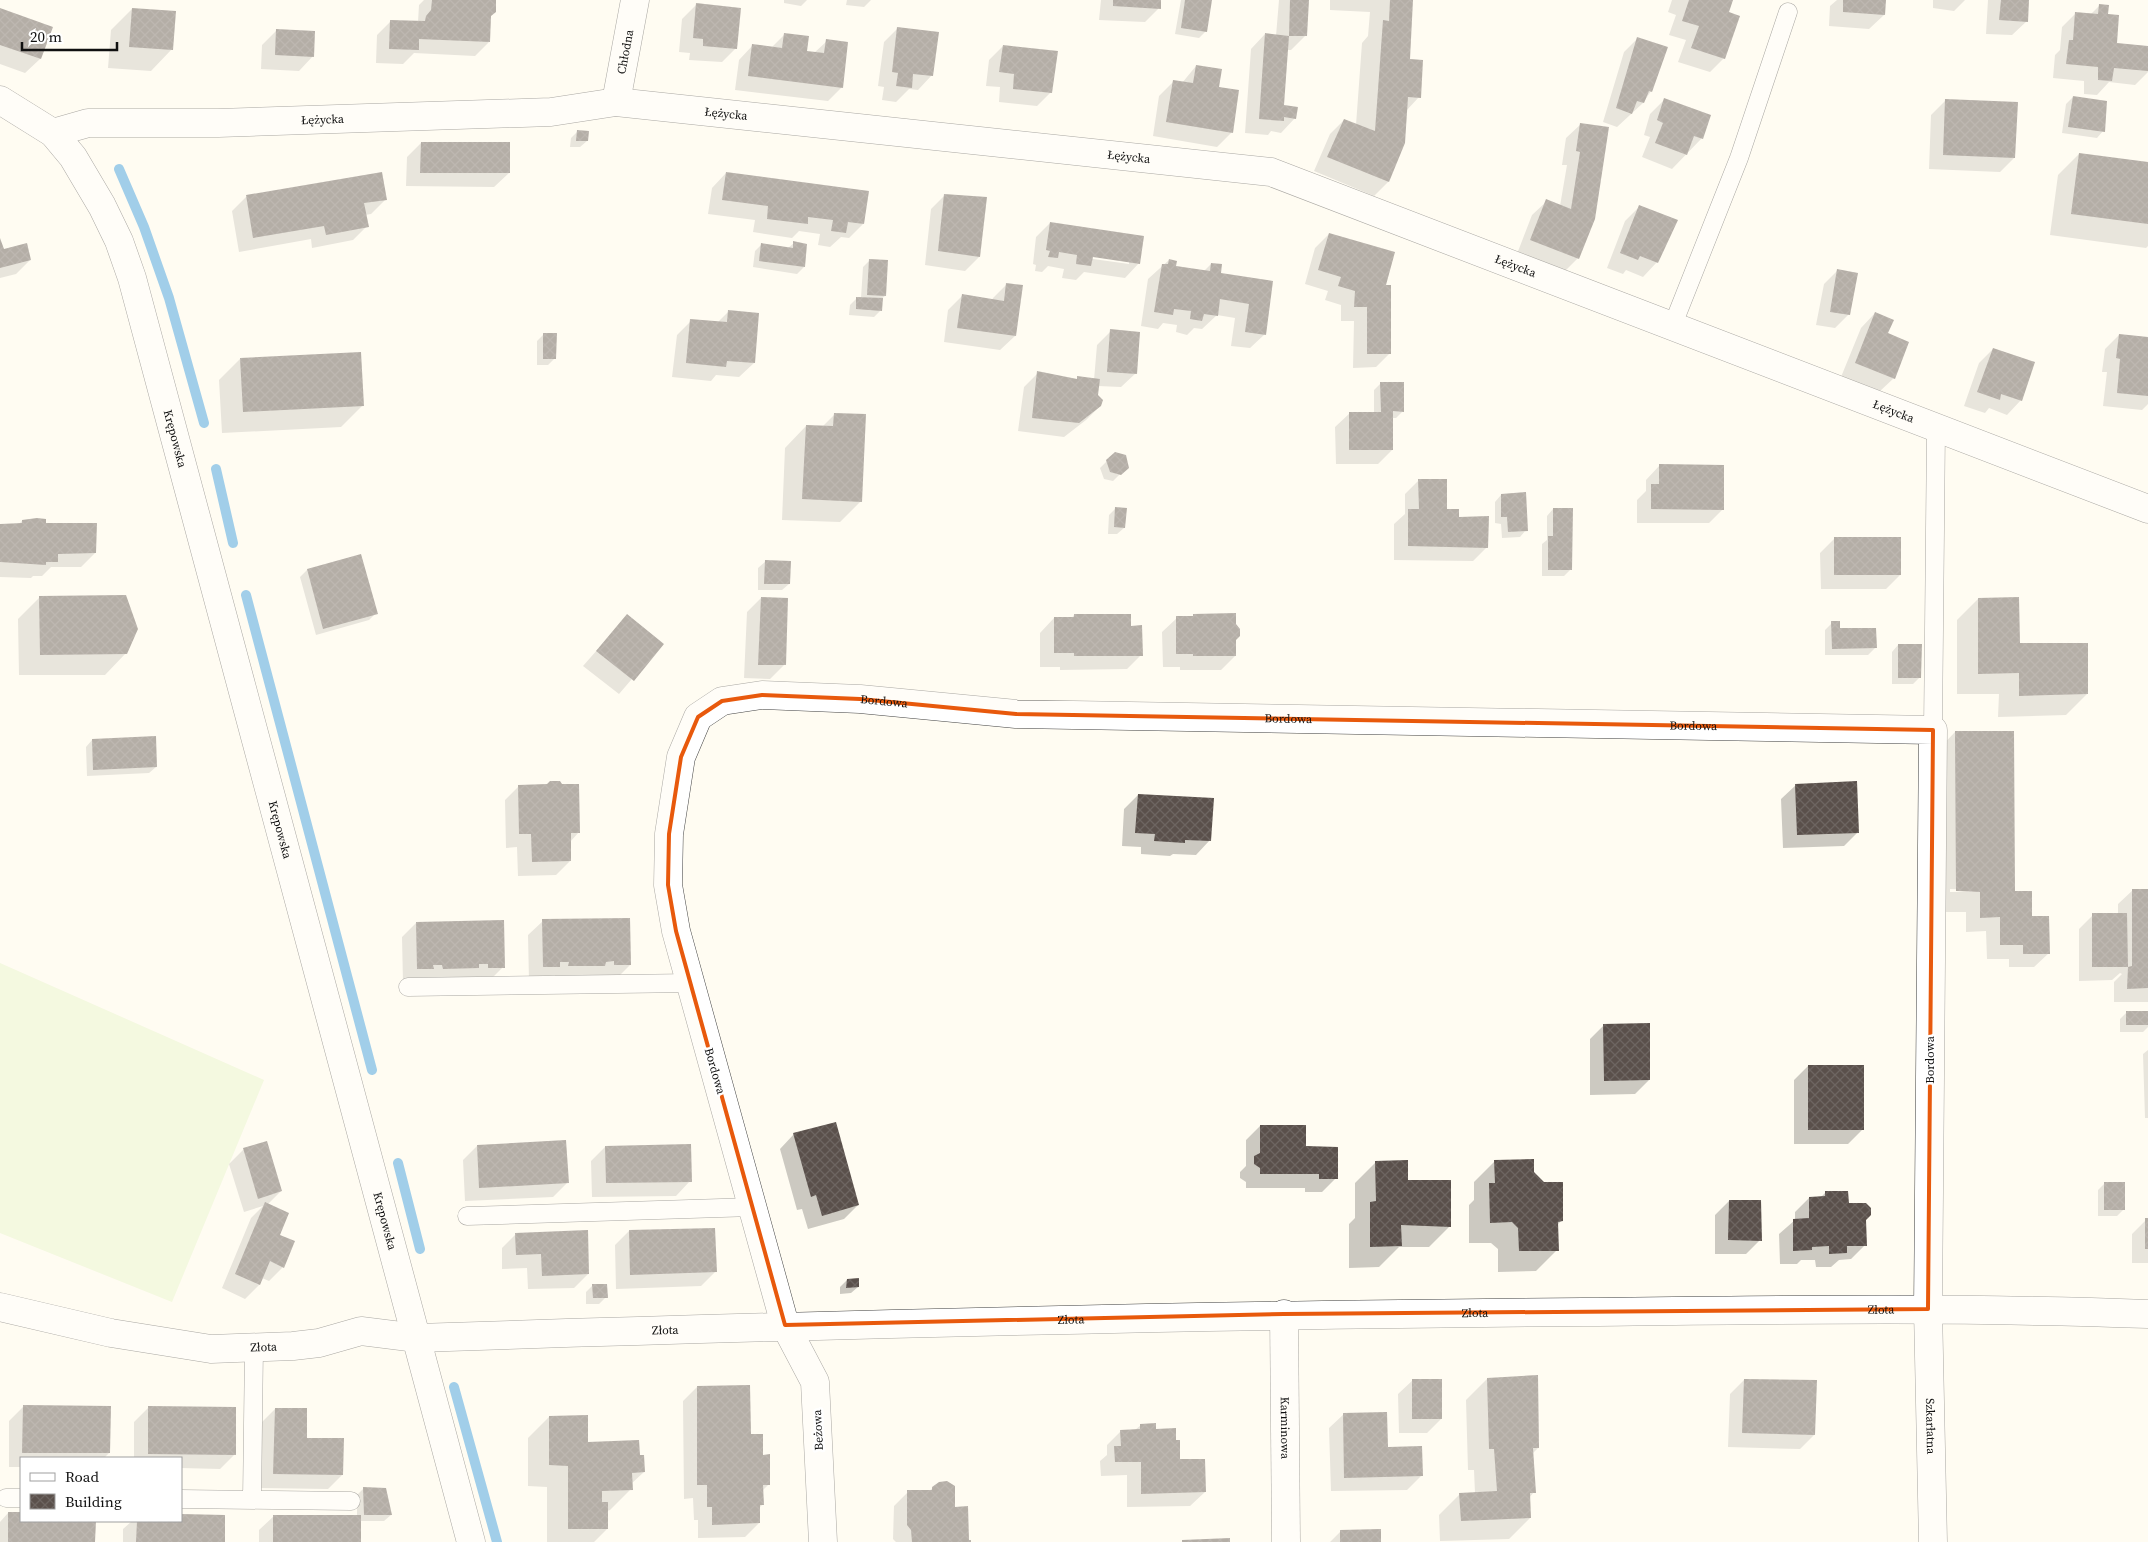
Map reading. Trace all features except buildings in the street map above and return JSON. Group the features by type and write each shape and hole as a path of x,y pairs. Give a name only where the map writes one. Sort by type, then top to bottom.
{"street":[{"name":"Chłodna","path":"616,102 635,0"},
{"name":"Krępowska","path":"0,100 53,133 73,157 102,206 119,241 132,278 471,1542"},
{"name":"Łężycka","path":"53,133 88,124 218,124 551,112 616,102 1271,172 2148,509"},
{"name":"Bordowa","path":"785,1325 690,983 676,930 668,885 669,834 681,757 698,717 722,701 762,695 860,699 1016,714 1933,730 1928,1309"},
{"name":"Złota","path":"0,1308 111,1333 211,1349 319,1343 361,1331 417,1338 785,1325 1284,1314 1928,1309 2148,1314"},
{"name":"Szkarłatna","path":"1928,1309 1933,1542"},
{"name":"Karminowa","path":"1284,1314 1286,1542"},
{"name":"Beżowa","path":"785,1325 815,1382 823,1542"}],"lane":[{"path":"1672,327 1742,150 1788,12"},
{"path":"1933,730 1936,429"},
{"path":"408,987 690,983"},
{"path":"467,1216 753,1207"},
{"path":"252,1499 254,1348"},
{"path":"182,1499 352,1501"}],"highlighted area":[{"path":"762,695 860,699 1016,714 1933,730 1928,1309 1284,1314 785,1325 676,931 668,885 669,834 681,757 698,717 722,701"}],"green space":[{"path":"0,963 264,1080 172,1302 0,1233"}],"waterway":[{"path":"119,169 144,227 169,298 204,423"},
{"path":"216,469 233,543"},
{"path":"246,595 372,1070"},
{"path":"398,1163 420,1249"},
{"path":"454,1387 497,1542"}]}
